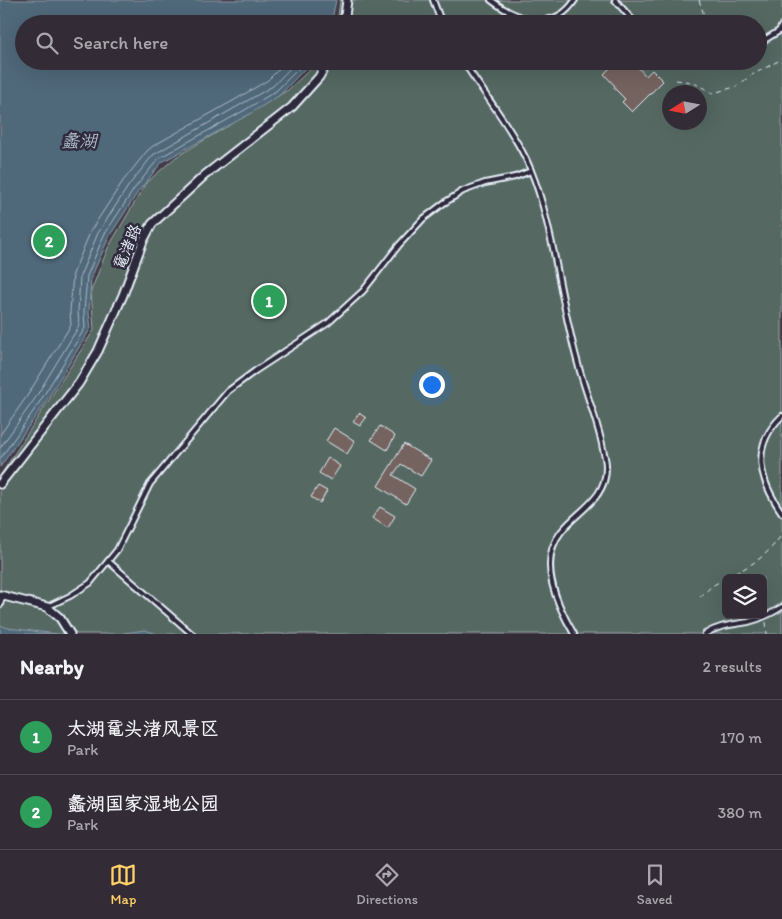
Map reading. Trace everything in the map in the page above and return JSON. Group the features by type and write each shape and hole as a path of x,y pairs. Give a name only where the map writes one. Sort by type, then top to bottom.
{"street":[{"path":"345,15 347,0"},
{"name":"鼋渚路","path":"0,484 79,383 98,351 143,241 152,224 205,175 292,107 323,70"},
{"path":"1,596 47,607 60,618 70,634"}],"lane":[{"path":"433,0 439,15"},
{"path":"491,0 506,11 518,15"},
{"path":"562,15 575,0"},
{"path":"615,0 628,15"},
{"path":"767,38 779,31 782,25"},
{"path":"469,70 508,125 531,171 539,193 548,224 572,339 606,464 606,481 599,493 591,504 562,532 554,544 550,559 551,580 557,599 574,634"},
{"path":"47,607 70,596 90,583 117,550 150,484 228,391 255,370 328,323 363,291 423,219 444,203 463,191 531,171"},
{"path":"782,416 775,422 766,436 761,452 761,468 766,486 782,513"},
{"path":"108,561 192,634"},
{"path":"0,605 1,596"},
{"path":"767,615 782,607"},
{"path":"705,634 723,625 758,619"}],"path":[{"path":"699,0 703,15"},
{"path":"767,66 782,59"},
{"path":"676,80 692,82 713,93 735,87 760,70"},
{"path":"733,574 759,560 782,534"},
{"path":"700,597 722,580"},
{"path":"766,619 768,634"}],"green space":[{"path":"340,0 782,0 782,634 0,634 0,476 94,330 91,291 108,248 146,183 176,157 288,90 309,70 767,70 767,15 338,15"}],"water":[{"name":"蠡湖","path":"0,0 336,0 333,15 15,15 15,70 304,70 280,95 248,115 162,162 138,192 109,237 91,278 89,313 91,328 43,406 0,467"},
{"path":"0,625 8,628 57,634 0,634"},
{"path":"145,630 157,634 118,634"}],"building":[{"path":"608,70 640,70 646,76 652,70 663,81 632,112 622,102 625,99 604,74"},
{"path":"359,413 366,418 360,426 353,422"},
{"path":"380,426 395,436 387,450 371,440"},
{"path":"334,428 355,441 347,454 326,441"},
{"path":"404,444 431,460 421,476 401,464 393,475 415,489 406,504 378,486"},
{"path":"328,458 340,466 331,480 319,473"},
{"path":"318,486 327,491 320,503 311,497"},
{"path":"380,507 395,516 388,528 372,518"}],"place":[{"name":"蠡湖国家湿地公园","path":"49,241"},
{"name":"太湖鼋头渚风景区","path":"269,301"}]}
